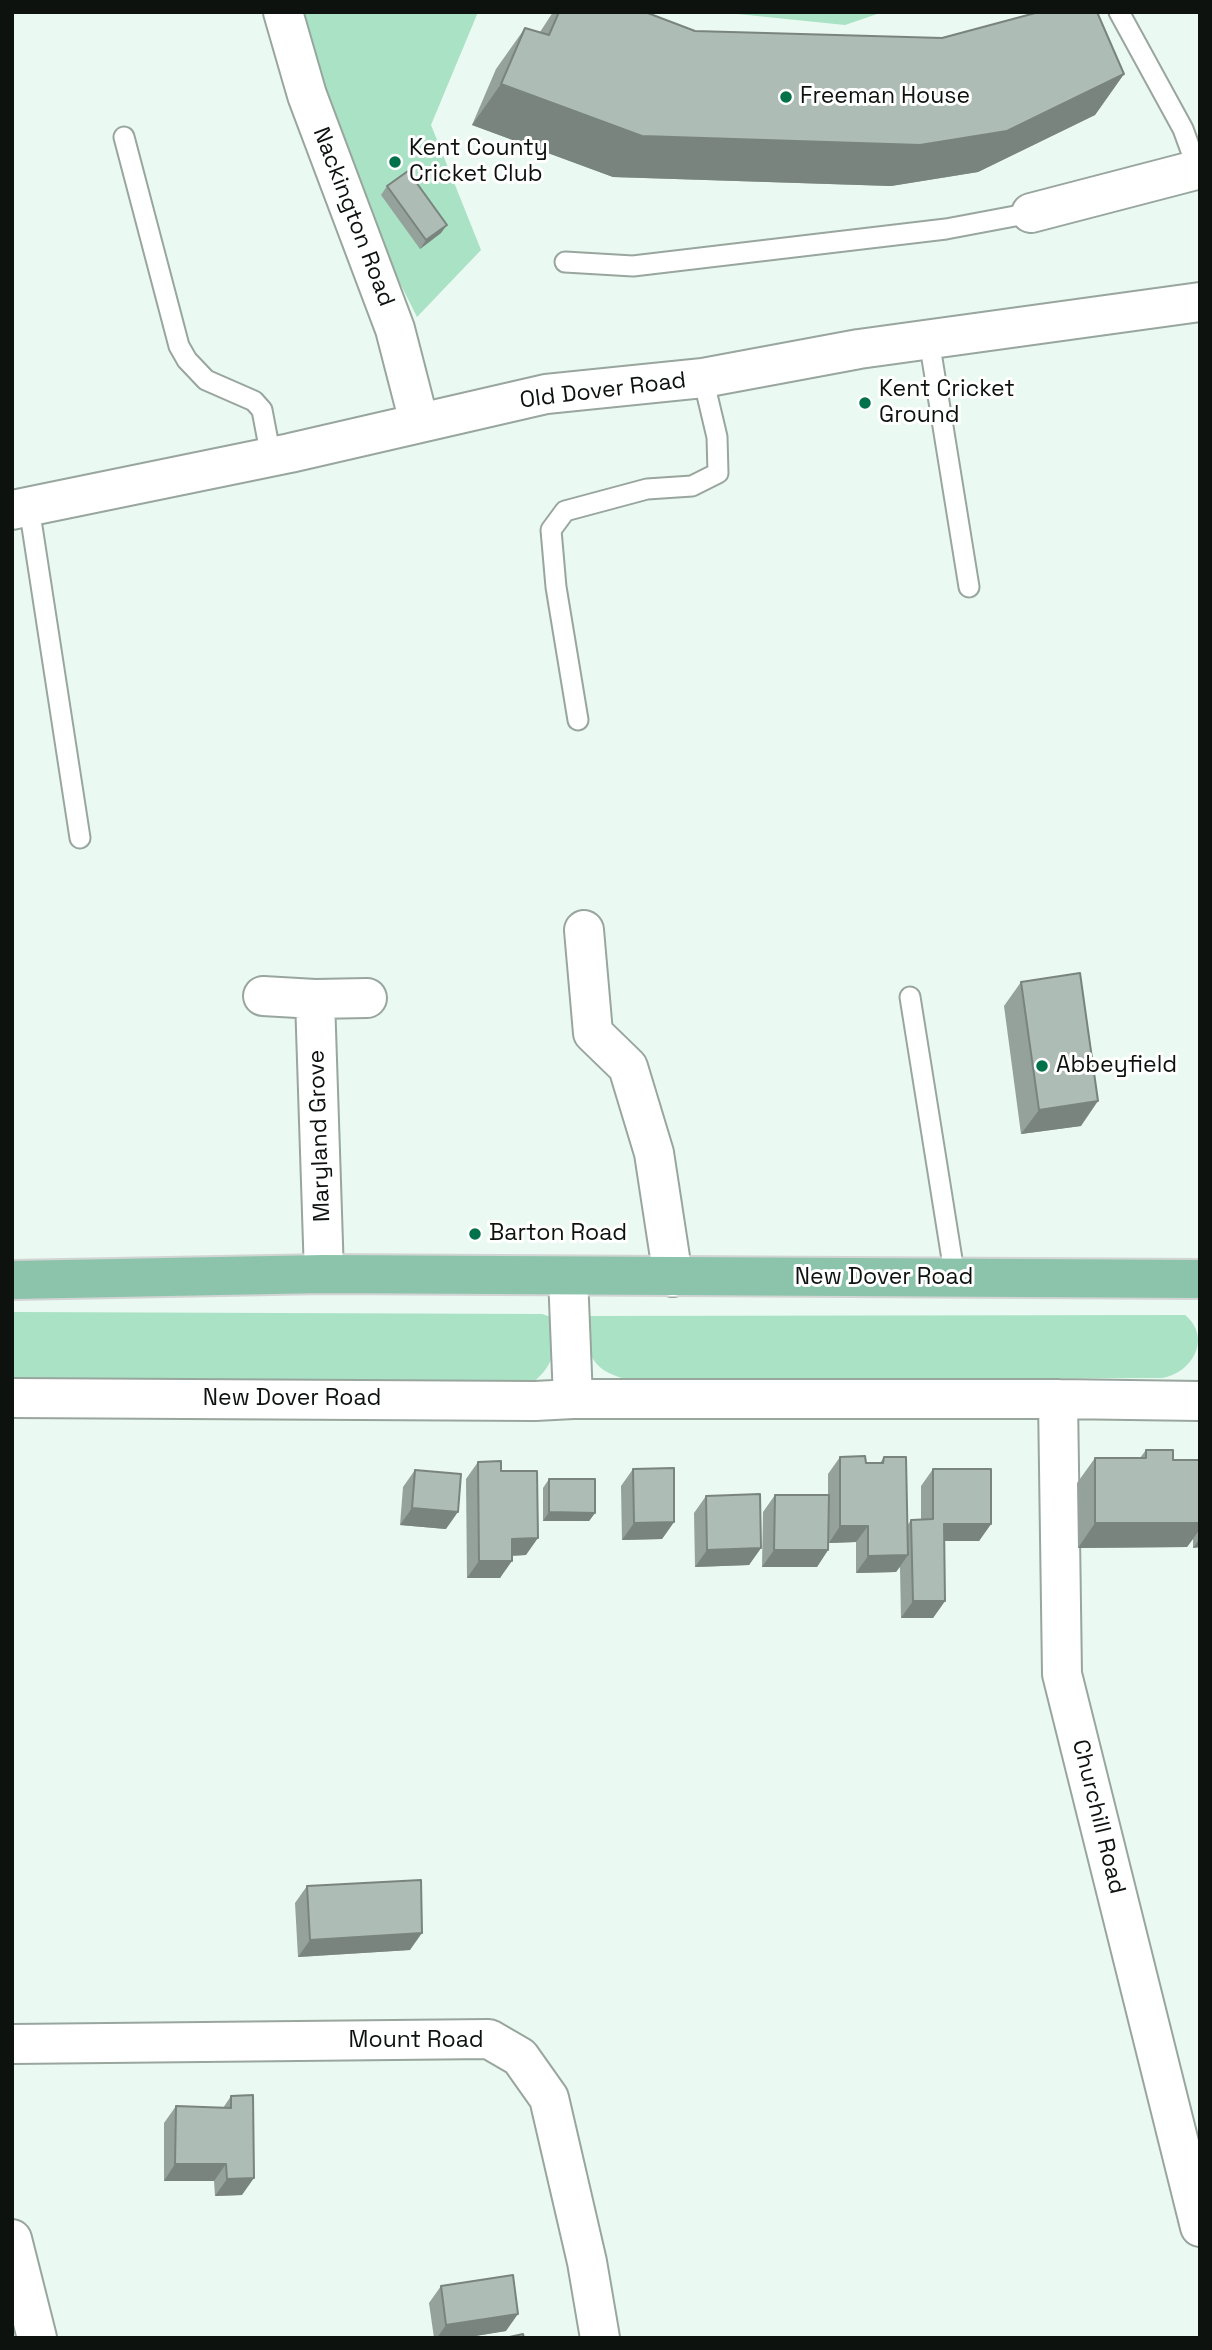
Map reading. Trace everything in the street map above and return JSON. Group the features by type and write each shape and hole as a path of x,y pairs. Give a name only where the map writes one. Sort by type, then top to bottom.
{"main road":[{"name":"New Dover Road","path":"12,1280 324,1274 1200,1279"}],"street":[{"name":"Nackington Road","path":"282,12 307,95 395,329 419,422"},
{"path":"1031,213 1199,169"},
{"name":"Old Dover Road","path":"20,508 271,457 546,394 703,378 859,349 1200,302"},
{"path":"584,929 593,1033 628,1067 654,1153 673,1277"},
{"path":"263,996 367,998"},
{"name":"Maryland Grove","path":"315,999 324,1274"},
{"path":"569,1276 573,1399"},
{"name":"New Dover Road","path":"12,1398 535,1401 1058,1398 1200,1401"},
{"name":"Churchill Road","path":"1058,1398 1062,1674 1200,2227"},
{"name":"Mount Road","path":"12,2044 489,2039 520,2057 549,2098 587,2262 600,2338"},
{"path":"12,2239 37,2338"}],"lane":[{"path":"1119,12 1183,129 1199,169"},
{"path":"124,137 179,345 187,360 206,380 254,401 262,410 271,457"},
{"path":"565,262 633,266 946,229 1031,213"},
{"path":"929,340 969,587"},
{"path":"578,720 556,587 551,530 565,512 647,489 692,486 718,473 718,437 703,378"},
{"path":"20,508 80,838"},
{"path":"910,997 955,1278"}],"green space":[{"name":"Kent County Cricket Club","path":"295,12 478,12 431,125 481,250 417,317 358,199"},
{"path":"718,12 883,12 845,25"},
{"path":"12,1312 542,1314 557,1319 552,1357 543,1373 527,1386 12,1384"},
{"path":"1185,1315 1197,1333 1195,1353 1182,1369 1162,1378 626,1379 604,1370 597,1364 588,1349 586,1328 586,1316"}],"building":[{"path":"559,12 645,12 695,31 942,38 1039,12 1097,12 1124,74 1007,131 920,145 642,136 501,84 525,28 549,35"},
{"path":"408,171 447,225 426,240 387,186"},
{"path":"1080,973 1098,1101 1039,1110 1021,982"},
{"path":"1146,1450 1173,1450 1173,1460 1200,1460 1200,1523 1095,1523 1095,1458 1146,1458"},
{"path":"865,1456 866,1463 883,1463 884,1457 906,1457 908,1555 868,1556 868,1526 840,1526 840,1457"},
{"path":"501,1461 501,1471 537,1471 538,1538 512,1539 512,1561 479,1561 478,1462"},
{"path":"674,1468 674,1522 634,1523 633,1469"},
{"path":"933,1469 991,1469 991,1524 944,1524 945,1601 913,1601 911,1520 933,1519"},
{"path":"415,1470 461,1474 458,1512 412,1508"},
{"path":"549,1479 595,1479 595,1513 549,1512"},
{"path":"760,1494 761,1548 707,1550 706,1496"},
{"path":"775,1495 829,1495 828,1550 774,1550"},
{"path":"421,1880 422,1933 310,1940 307,1886"},
{"path":"253,2095 254,2178 227,2179 226,2164 175,2164 176,2106 231,2108 231,2096"},
{"path":"513,2275 518,2314 446,2325 441,2286"},
{"path":"523,2334 524,2338 505,2338"}],"place":[{"name":"Freeman House","path":"786,97"},
{"name":"Kent County Cricket Club","path":"395,162"},
{"name":"Kent Cricket Ground","path":"865,403"},
{"name":"Abbeyfield","path":"1042,1066"},
{"name":"Barton Road","path":"475,1234"}]}
